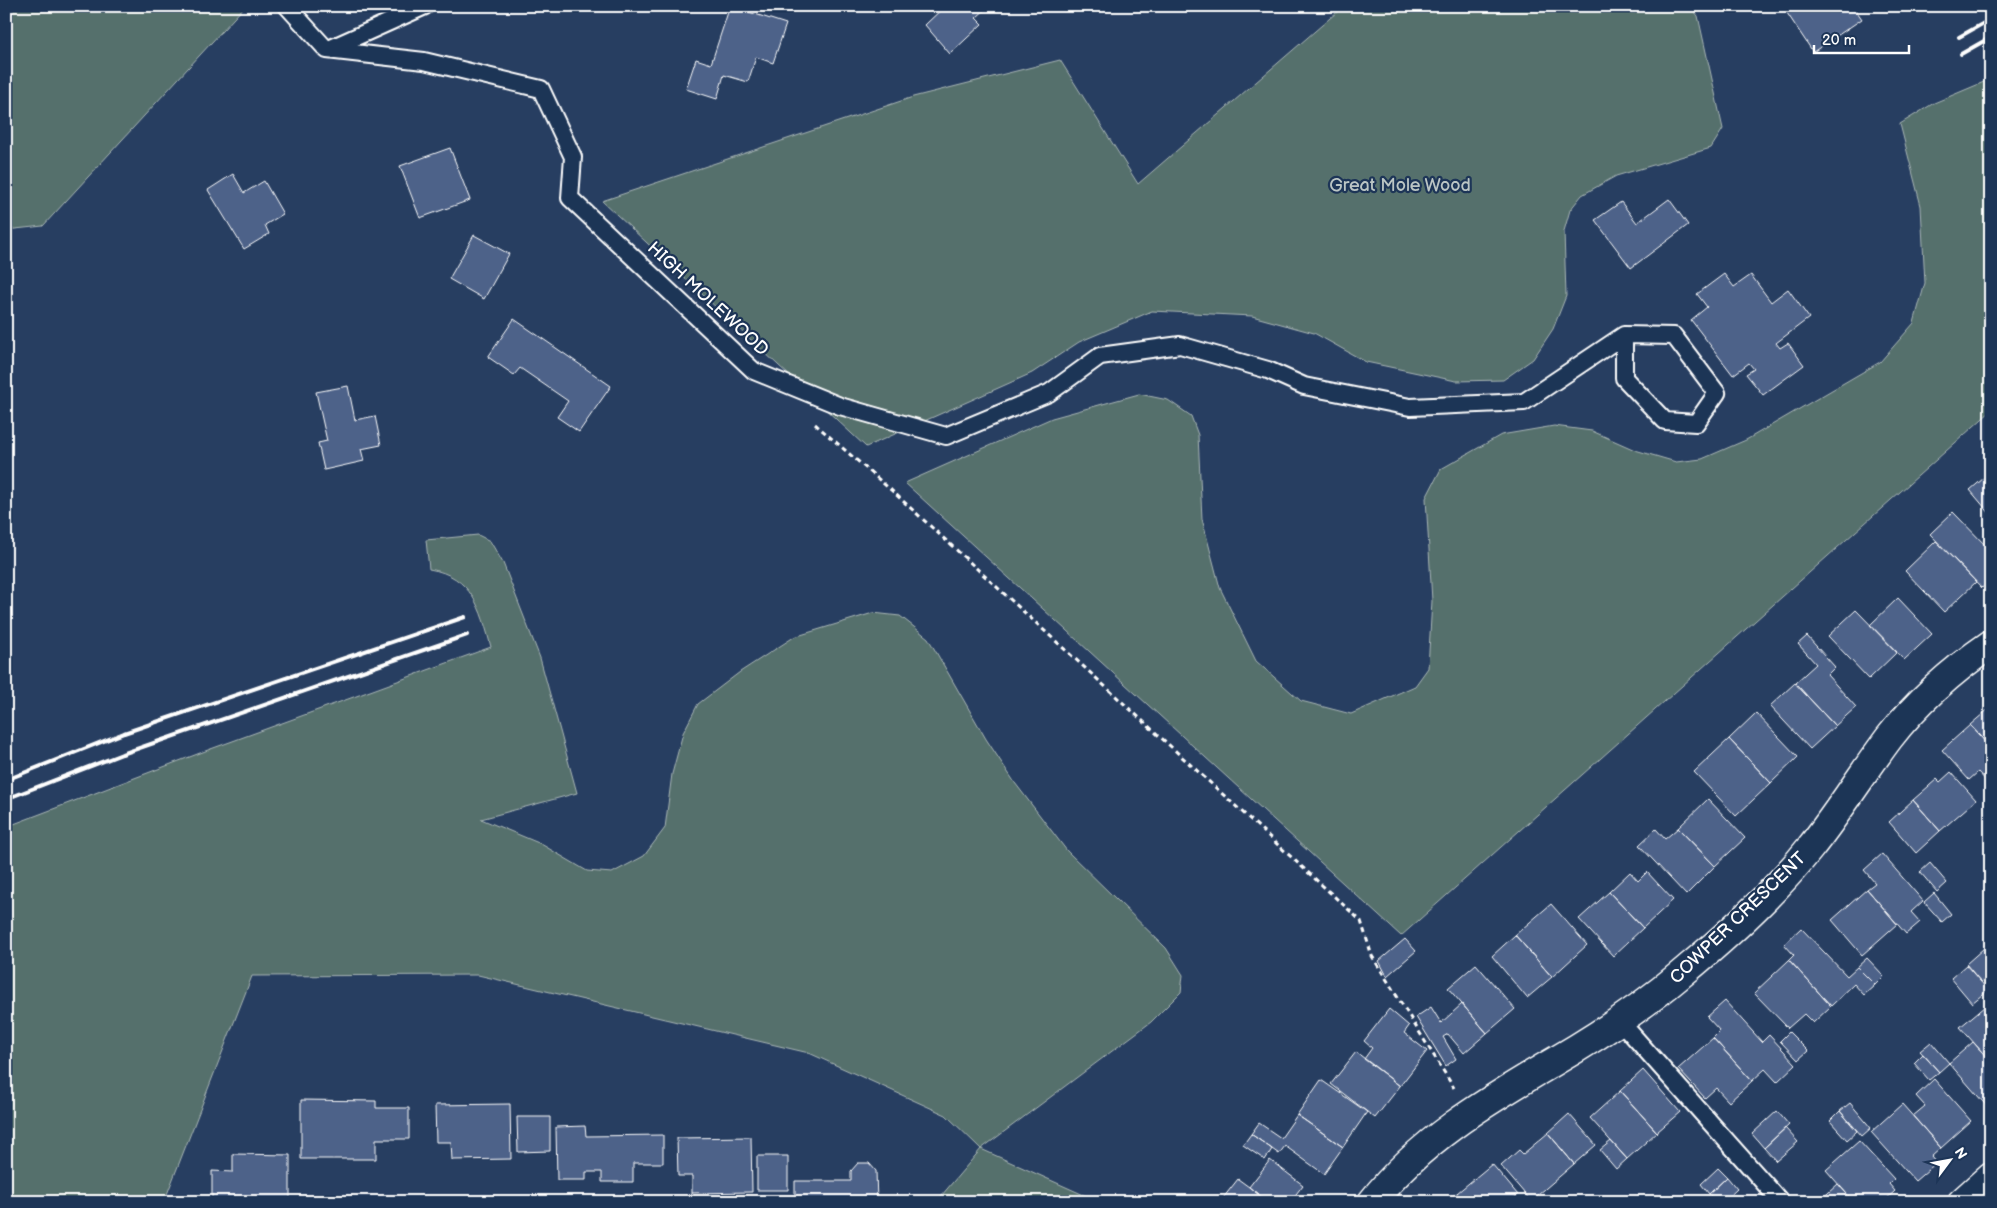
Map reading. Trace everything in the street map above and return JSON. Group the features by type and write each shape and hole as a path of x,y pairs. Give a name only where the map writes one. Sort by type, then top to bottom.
{"street":[{"name":"COWPER CRESCENT","path":"1372,1202 1386,1185 1433,1139 1469,1112 1620,1021 1680,975 1769,894 1808,850 1846,801 1890,737 1936,687 1962,664 1991,644"},
{"path":"1962,1202 1991,1176"}],"lane":[{"path":"287,6 327,50 425,6"},
{"name":"HIGH MOLEWOOD","path":"327,50 424,61 541,89 573,157 570,198 754,371 840,406 946,436 1049,393 1100,356 1180,345 1268,370 1304,386 1410,407 1524,402 1624,335"},
{"path":"1624,335 1674,336 1717,393 1696,423 1665,422 1624,378 1624,335"},
{"path":"1620,1021 1780,1202"}],"path":[{"path":"812,421 891,490 1361,921 1372,956 1469,1112"}],"green space":[{"path":"6,6 245,6 43,226 6,230"},
{"name":"Great Mole Wood","path":"1344,6 1690,6 1698,16 1723,129 1711,148 1616,176 1582,195 1570,210 1564,231 1566,296 1553,329 1533,359 1503,380 1456,381 1366,362 1314,333 1252,316 1152,311 1079,342 1032,373 866,447 602,201 913,97 1060,60 1138,184"},
{"path":"1991,79 1991,411 1401,936 905,483 1052,418 1139,394 1168,400 1191,416 1198,435 1202,519 1220,588 1256,661 1301,701 1351,714 1415,686 1428,668 1432,601 1426,498 1441,469 1501,435 1554,426 1592,431 1635,450 1676,462 1702,459 1746,440 1880,362 1914,323 1925,283 1921,206 1900,124 1934,103"},
{"path":"478,535 490,541 503,563 540,658 577,793 481,819 541,844 587,871 612,873 644,856 665,828 672,774 683,733 698,704 740,672 794,637 873,613 900,616 928,638 986,739 1015,783 1067,851 1166,948 1183,975 1181,992 1151,1022 981,1149 946,1115 809,1053 478,975 252,976 164,1202 6,1202 6,827 208,750 491,647 478,607 465,587 444,573 429,569 426,540"},
{"path":"981,1149 1086,1196 1079,1202 936,1202"}],"building":[{"path":"730,6 786,24 773,63 756,57 748,82 724,75 717,99 686,89 696,59 711,64"},
{"path":"945,6 989,6 976,18 982,24 950,54 925,25"},
{"path":"1790,6 1836,6 1839,10 1844,6 1853,6 1862,19 1813,52 1785,10"},
{"path":"450,148 470,200 420,218 400,166"},
{"path":"233,174 244,193 264,181 283,214 265,225 269,234 244,249 208,190"},
{"path":"1669,199 1688,225 1631,268 1595,220 1621,202 1637,223"},
{"path":"474,235 509,254 484,299 449,279"},
{"path":"1724,274 1734,287 1751,275 1771,302 1788,289 1809,318 1776,343 1780,348 1788,343 1804,365 1763,395 1746,374 1754,369 1749,363 1733,375 1691,320 1707,307 1697,294"},
{"path":"514,319 611,386 579,432 557,417 568,401 520,368 514,375 488,357"},
{"path":"348,386 355,420 375,416 381,445 361,449 364,461 324,470 318,443 327,441 316,392"},
{"path":"1991,472 1991,515 1970,490"},
{"path":"1953,512 1991,551 1991,580 1982,588 1930,534"},
{"path":"1936,541 1976,582 1944,612 1905,571"},
{"path":"1898,598 1932,634 1904,660 1870,625"},
{"path":"1856,610 1897,652 1869,679 1828,636"},
{"path":"1807,636 1835,667 1827,675 1856,707 1835,726 1795,683 1816,664 1798,644"},
{"path":"1795,683 1835,726 1810,749 1770,706"},
{"path":"1991,707 1991,748 1970,725"},
{"path":"1756,713 1798,757 1771,783 1729,739"},
{"path":"1970,725 1991,748 1991,786 1978,772 1969,780 1942,750"},
{"path":"1729,739 1771,783 1736,816 1694,772"},
{"path":"1951,772 1976,800 1940,831 1913,800 1937,779 1940,782"},
{"path":"1708,799 1745,838 1715,866 1678,828"},
{"path":"1913,800 1940,831 1916,853 1889,822"},
{"path":"1678,828 1715,866 1686,895 1639,845 1656,829 1665,839"},
{"path":"1882,854 1923,901 1911,912 1920,922 1906,934 1867,889 1875,883 1864,870"},
{"path":"1930,863 1947,883 1937,892 1920,872"},
{"path":"1630,872 1638,881 1647,872 1673,900 1643,928 1609,892"},
{"path":"1867,889 1897,924 1862,955 1832,920"},
{"path":"1609,892 1643,928 1613,956 1579,919"},
{"path":"1934,893 1951,914 1942,922 1924,902"},
{"path":"1551,904 1587,945 1552,977 1515,935"},
{"path":"1801,928 1847,976 1857,967 1875,985 1864,995 1854,984 1831,1006 1789,960 1794,955 1784,944"},
{"path":"1515,935 1552,977 1527,998 1492,956"},
{"path":"1405,939 1416,951 1387,976 1379,961"},
{"path":"1984,948 1991,956 1991,974 1981,982 1966,964"},
{"path":"1867,958 1884,976 1875,985 1857,967"},
{"path":"1789,960 1831,1006 1813,1023 1804,1014 1788,1028 1754,993"},
{"path":"1476,964 1515,1009 1487,1033 1448,988"},
{"path":"1966,965 1988,990 1972,1003 1951,978"},
{"path":"1725,1001 1762,1042 1769,1035 1796,1064 1777,1082 1765,1069 1752,1081 1713,1038 1720,1031 1707,1017"},
{"path":"1991,1001 1991,1062 1960,1027"},
{"path":"1462,1004 1487,1033 1464,1053 1448,1034 1443,1037 1456,1059 1446,1066 1416,1017 1431,1007 1441,1023"},
{"path":"1389,1009 1409,1026 1404,1033 1427,1051 1400,1086 1364,1059 1372,1048 1364,1041"},
{"path":"1789,1032 1808,1051 1798,1060 1780,1041"},
{"path":"1713,1038 1752,1081 1729,1102 1716,1088 1705,1098 1678,1069"},
{"path":"1931,1042 1949,1063 1939,1072 1920,1051"},
{"path":"1973,1042 1991,1062 1991,1111 1949,1063"},
{"path":"1356,1052 1400,1086 1375,1118 1331,1084"},
{"path":"1923,1054 1939,1072 1929,1080 1914,1063"},
{"path":"1643,1070 1680,1112 1657,1132 1620,1091"},
{"path":"1934,1079 1971,1121 1941,1148 1913,1116 1925,1106 1916,1096"},
{"path":"1321,1080 1367,1112 1343,1147 1297,1115"},
{"path":"1620,1091 1657,1132 1627,1159 1590,1118"},
{"path":"301,1100 376,1101 376,1108 409,1108 409,1139 376,1139 376,1159 301,1159"},
{"path":"1850,1103 1871,1128 1862,1136 1840,1111"},
{"path":"510,1104 511,1159 452,1160 451,1142 436,1142 435,1105"},
{"path":"1902,1104 1941,1148 1931,1157 1936,1163 1915,1181 1871,1132"},
{"path":"1777,1111 1789,1125 1764,1148 1752,1134"},
{"path":"1840,1111 1857,1131 1847,1140 1830,1121"},
{"path":"1569,1114 1596,1145 1574,1164 1548,1133"},
{"path":"1297,1115 1343,1147 1324,1174 1285,1146 1279,1154 1251,1134 1259,1123 1281,1138"},
{"path":"517,1117 550,1117 550,1151 518,1152"},
{"path":"585,1126 586,1136 663,1135 663,1163 633,1163 633,1182 602,1182 602,1172 586,1172 586,1180 557,1180 556,1127"},
{"path":"1785,1128 1798,1142 1776,1161 1764,1148"},
{"path":"1548,1133 1574,1164 1531,1201 1501,1166 1519,1150 1523,1154"},
{"path":"1251,1134 1272,1149 1265,1160 1243,1145"},
{"path":"751,1137 752,1192 692,1193 692,1176 678,1176 677,1138"},
{"path":"1611,1141 1627,1159 1616,1169 1600,1150"},
{"path":"1859,1141 1894,1179 1889,1184 1895,1191 1883,1202 1854,1202 1826,1170"},
{"path":"233,1154 290,1155 290,1198 261,1198 261,1202 212,1202 212,1171 233,1172"},
{"path":"757,1156 788,1156 788,1190 757,1190"},
{"path":"1270,1160 1303,1185 1290,1202 1268,1202 1249,1187"},
{"path":"858,1163 869,1163 876,1171 877,1202 795,1202 795,1181 851,1181 851,1171"},
{"path":"1492,1164 1518,1195 1509,1202 1464,1202 1457,1193"},
{"path":"1718,1168 1727,1177 1709,1194 1701,1184"},
{"path":"1727,1177 1737,1189 1723,1202 1717,1202 1709,1194"},
{"path":"1238,1179 1249,1187 1268,1202 1220,1202"},
{"path":"1838,1184 1854,1202 1818,1202"},
{"path":"1457,1193 1464,1202 1445,1202"}],"railway":[{"path":"1959,37 1991,19"},
{"path":"1961,54 1991,37"},
{"path":"6,780 124,733 465,617"},
{"path":"6,799 122,754 467,635"}]}
